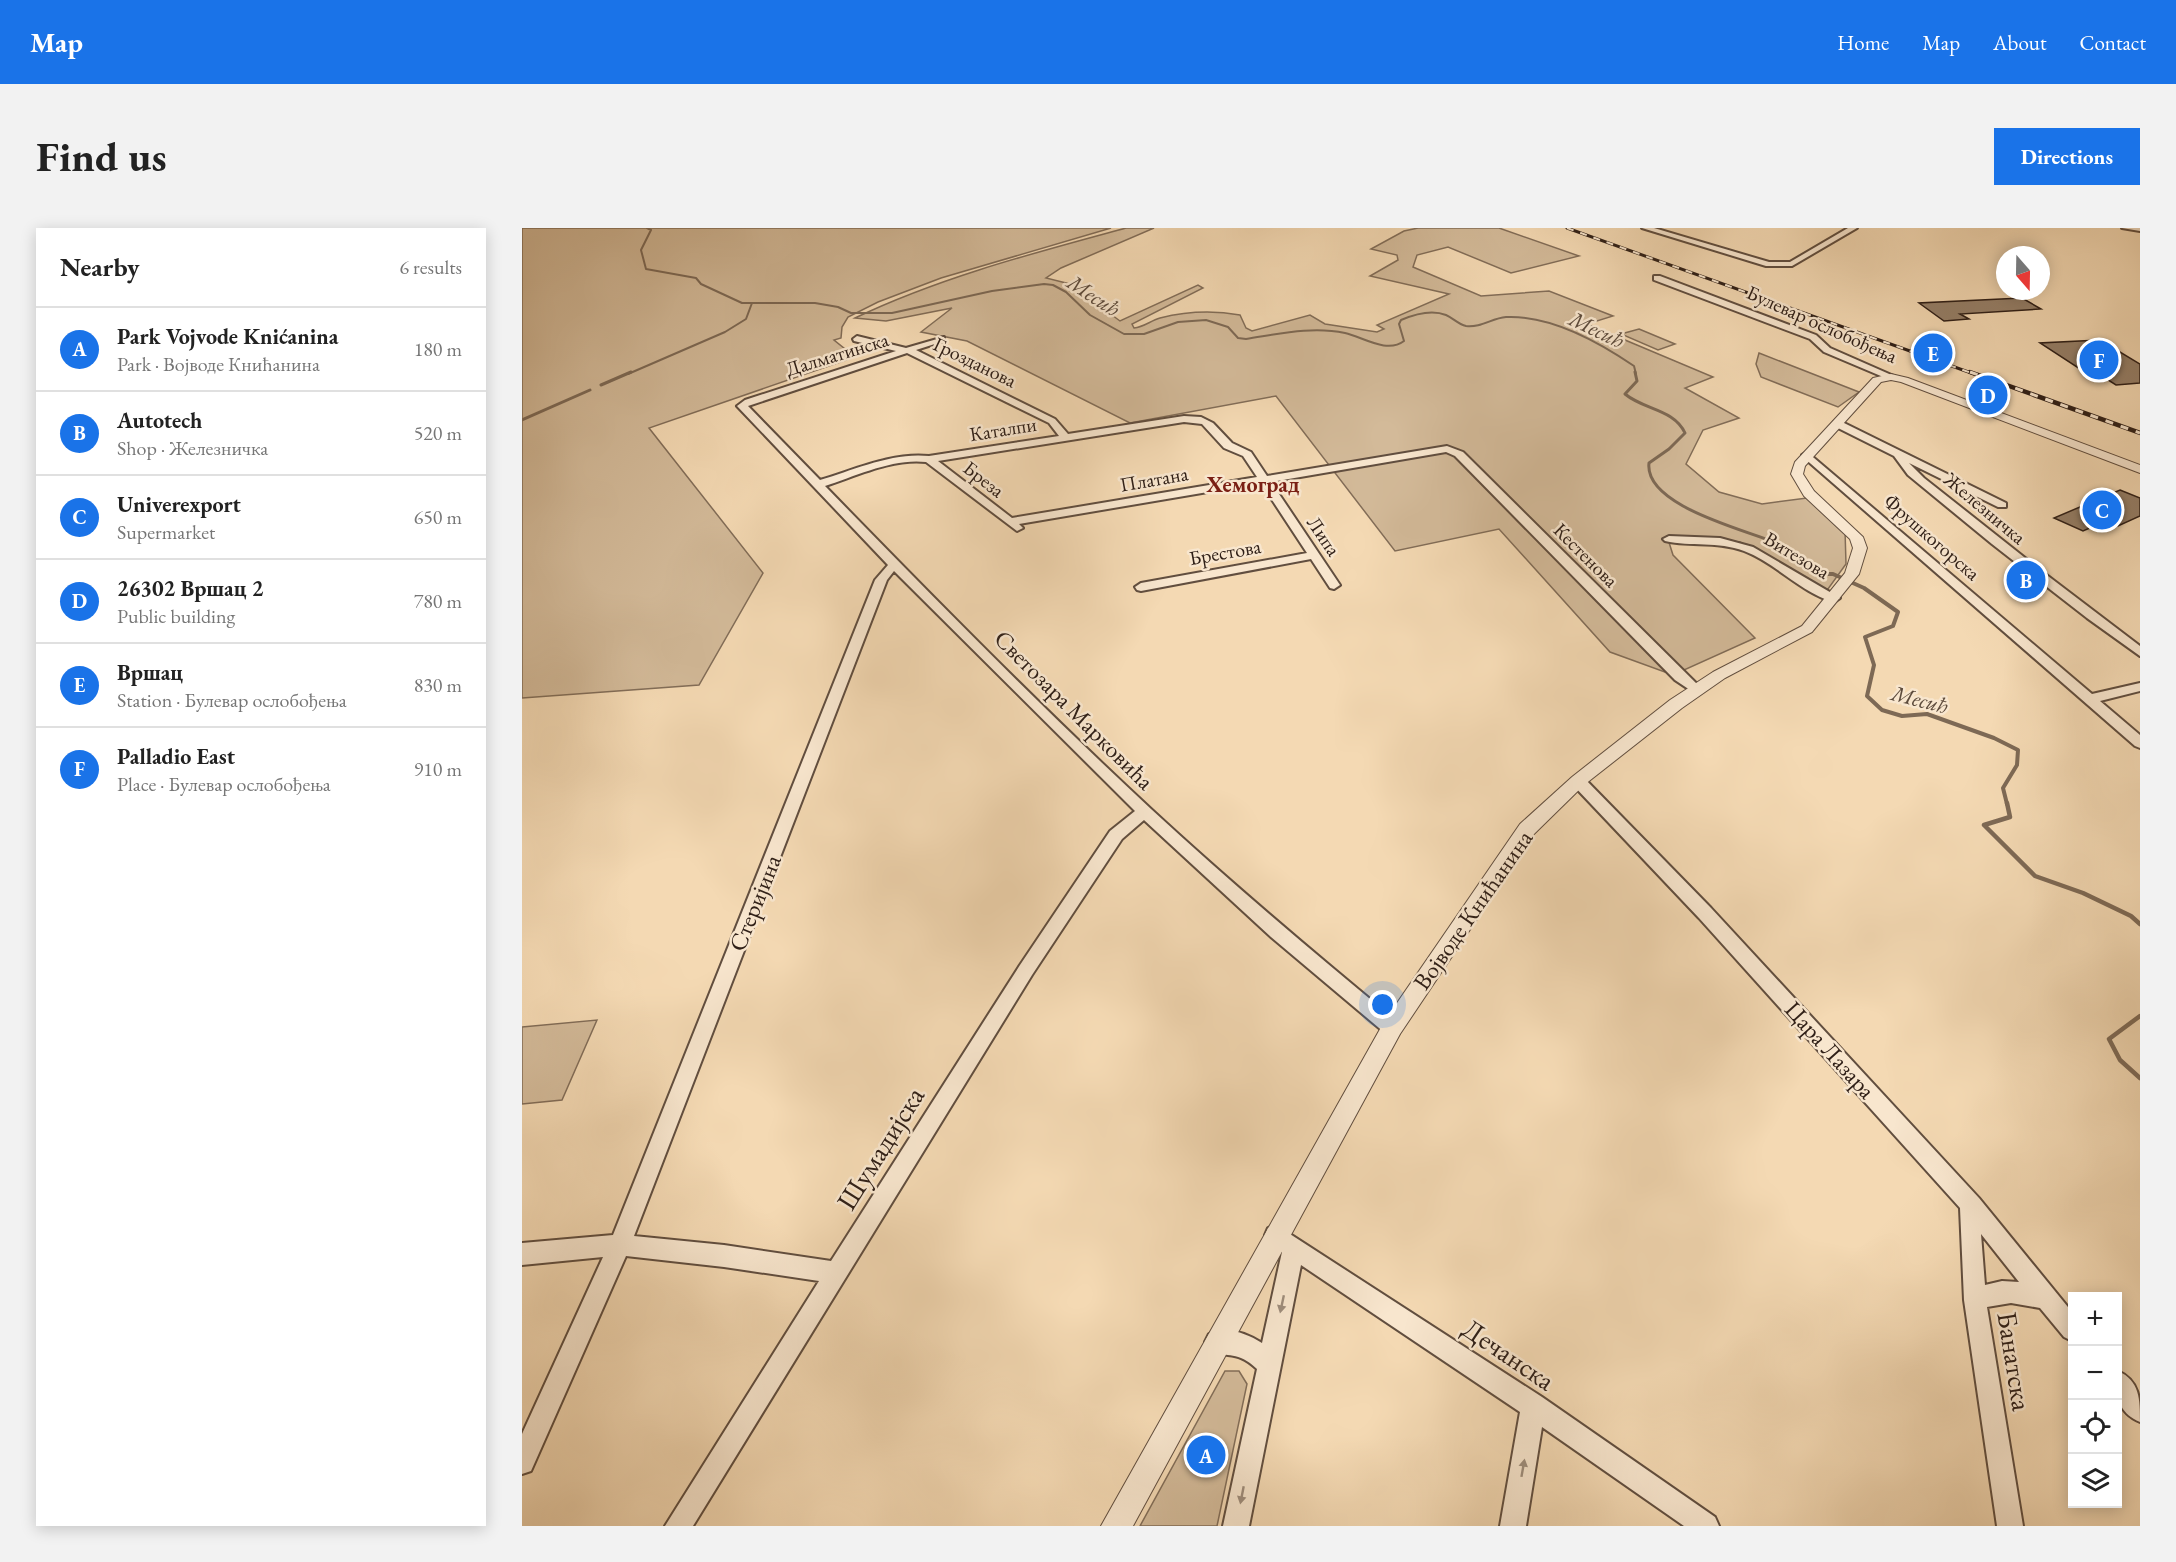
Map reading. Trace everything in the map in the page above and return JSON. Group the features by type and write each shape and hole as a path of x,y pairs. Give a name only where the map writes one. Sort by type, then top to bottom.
{"street":[{"path":"2126,228 2140,229"},
{"path":"1652,229 1769,264 1783,265 1798,261 1849,230"},
{"path":"1835,230 1849,230"},
{"name":"Булевар ослобођења","path":"1657,278 1813,337 1827,350 1891,377 1911,382 2140,469"},
{"name":"Грозданова","path":"857,339 913,352 1026,407 1058,426 1065,437"},
{"name":"Далматинска","path":"744,405 802,383 941,339"},
{"path":"1843,585 1857,563 1860,548 1856,537 1800,481 1797,474 1799,465 1877,380 1891,377"},
{"name":"Светозара Марковића","path":"744,405 743,408 896,565 1145,812 1277,932 1392,1028"},
{"name":"Каталпи","path":"819,484 912,456 929,459 1196,418"},
{"name":"Липа","path":"1196,418 1210,423 1227,446 1247,454 1335,585"},
{"path":"1838,424 2002,505"},
{"name":"Платана","path":"1013,525 1092,503 1263,479 1447,449"},
{"name":"Кестенова","path":"1447,449 1459,454 1680,677 1696,690"},
{"name":"Железничка","path":"1898,453 1900,460 1918,477 2024,566 2140,652"},
{"name":"Фрушкогорска","path":"1807,455 2140,743"},
{"name":"Бреза","path":"929,459 1013,525"},
{"path":"1028,510 1092,503 1214,478"},
{"name":"Витезова","path":"1669,539 1735,544 1750,549 1787,570 1808,586 1843,585"},
{"name":"Брестова","path":"1141,587 1315,555"},
{"name":"Стеријина","path":"522,1462 620,1245 881,580 887,571 896,565"},
{"name":"Војводе Книћанина","path":"1116,1526 1217,1341 1285,1241 1392,1028 1527,829 1578,781 1676,704 1736,666 1800,634 1813,624 1843,585"},
{"path":"2088,699 2140,687"},
{"name":"Цара Лазара","path":"1578,781 1705,913 1971,1205 2068,1323"},
{"name":"Шумадијска","path":"678,1526 1026,970 1116,835 1145,812"},
{"name":"Банатска","path":"1971,1205 1970,1225 1975,1300 2010,1526"},
{"name":"Војводе Книћанина","path":"1236,1526 1269,1364 1285,1241"},
{"name":"Дечанска","path":"1285,1241 1533,1406 1706,1526"},
{"path":"522,1254 620,1245 723,1256 835,1273"},
{"path":"1975,1300 1989,1293 2006,1292 2047,1298"},
{"path":"1217,1341 1232,1341 1245,1345 1255,1350 1269,1364"},
{"path":"2122,1388 2140,1410"},
{"path":"1513,1526 1533,1406"}],"shaded area":[{"path":"522,228 1111,228 941,278 878,302 848,317 842,327 841,338 834,340 855,357 649,428 763,573 699,685 522,698"},
{"path":"1126,228 1154,228 1061,268 1046,278 1070,284 1120,321 1198,285 1203,288 1132,324 1134,328 1170,316 1220,312 1240,315 1246,328 1252,331 1310,315 1325,324 1377,332 1384,329 1377,325 1449,294 1370,276 1398,260 1397,255 1371,249 1404,231 1418,228 1499,228 1579,256 1511,273 1448,247 1417,255 1413,267 1481,296 1549,291 1613,316 1587,324 1713,377 1685,388 1739,418 1703,430 1686,464 1719,492 1762,504 1807,498 1845,530 1846,564 1828,589 1814,587 1793,570 1740,542 1667,536 1673,555 1755,638 1673,675 1610,652 1499,529 1395,551 1276,396 1130,423 967,341 921,332 952,308 886,321 855,318 954,278"},
{"path":"1639,329 1675,344 1658,350 1621,334"},
{"path":"1759,353 1859,392 1838,407 1761,377 1756,364"},
{"path":"597,1020 562,1100 522,1104 522,1027"},
{"path":"1225,1371 1239,1371 1247,1384 1217,1526 1140,1526"}],"building":[{"path":"2025,300 2041,309 1960,314 1969,319 1944,321 1919,303"},
{"path":"2100,340 2140,364 2140,383 2116,385 2091,369 2080,369 2040,343"},
{"path":"2120,490 2140,498 2140,516 2118,526 2106,521 2083,531 2054,518"}],"waterway":[{"name":"Месић","path":"647,228 651,230 641,250 646,269 696,278 701,284 742,303 752,303"},
{"name":"Месић","path":"752,303 815,303 838,307 851,313 892,313 992,291 1044,284 1053,285 1066,292 1090,315 1124,334 1144,334 1178,322 1206,320 1228,327 1238,338 1320,330 1345,333 1390,346 1404,341 1399,324 1401,320 1417,314 1440,313 1466,326 1506,317 1523,318 1557,325 1590,339 1634,366 1636,374"},
{"path":"628,374 725,332 746,319 752,303"},
{"path":"601,385 631,372"},
{"name":"Месић","path":"1635,372 1637,381 1625,394 1674,419 1685,433 1669,449 1649,463 1652,478 1662,491 1697,513 1771,541 1802,561"},
{"path":"522,420 590,390"},
{"name":"Месић","path":"1800,560 1822,574 1833,574 1864,588 1898,612 1893,626 1865,637 1874,665 1867,696 1882,710 1902,716 1927,714 1994,738 2018,750 2017,765 2003,788 2007,804"},
{"name":"Месић","path":"2007,803 2010,817 1984,825 2035,876 2083,893 2131,916 2140,924"},
{"name":"Месић","path":"2140,1016 2109,1039 2120,1060 2140,1078"}],"railway":[{"path":"1567,228 1974,374"},
{"path":"1970,372 2140,433"}],"place":[{"name":"Вршац","path":"1933,353"},
{"name":"Palladio East","path":"2099,360"},
{"name":"26302 Вршац 2","path":"1988,395"},
{"name":"Univerexport","path":"2102,510"},
{"name":"Autotech","path":"2026,580"},
{"name":"Park Vojvode Knićanina","path":"1206,1455"}],"district":[{"name":"Хемоград","path":"1253,484"}]}
